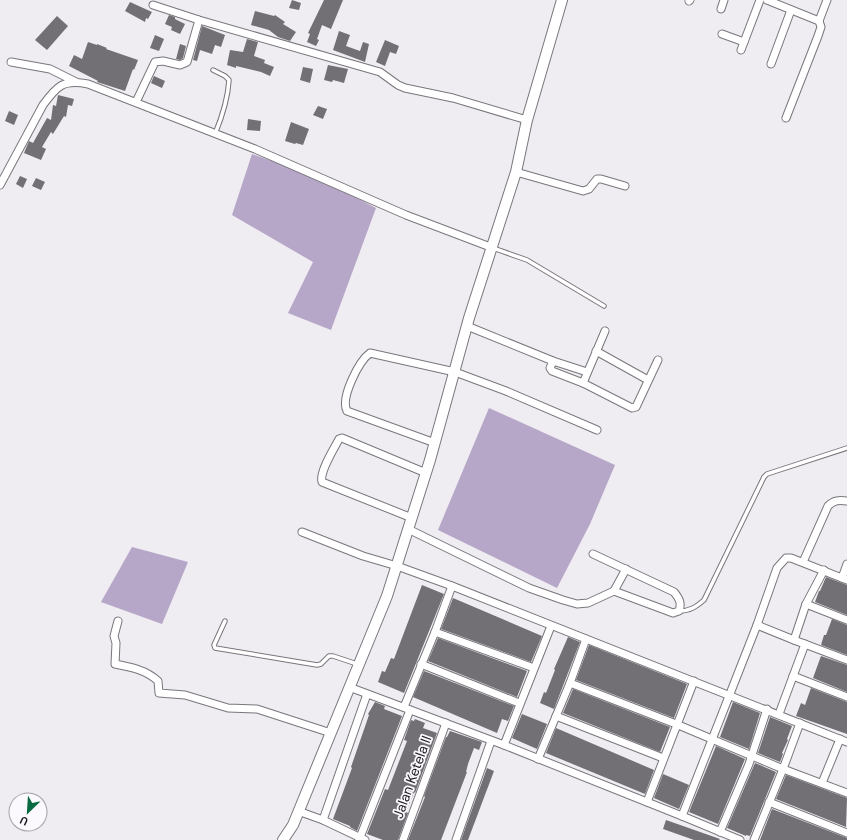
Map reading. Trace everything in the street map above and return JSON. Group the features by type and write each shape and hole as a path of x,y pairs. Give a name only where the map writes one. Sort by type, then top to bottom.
{"street":[{"path":"283,840 293,825 387,596 397,566 435,443 467,326 516,172 527,120 562,0"},
{"path":"721,9 724,0"},
{"path":"741,50 760,0"},
{"path":"767,0 819,21"},
{"path":"786,118 818,36 820,27 819,21 827,0"},
{"path":"153,5 199,20 380,72 398,85 405,88 453,98 527,120"},
{"path":"771,64 791,10"},
{"path":"136,102 155,62 163,61 180,66 187,62 199,20"},
{"path":"722,34 744,42"},
{"path":"11,62 50,69 76,82 88,84 136,102 255,149 406,215 493,248"},
{"path":"0,185 49,96 62,85 76,82"},
{"path":"516,172 583,191 589,189 597,179 625,186"},
{"path":"467,326 553,361 588,372"},
{"path":"583,383 605,332"},
{"path":"596,351 648,380"},
{"path":"435,443 347,411 345,408 345,401 358,366 370,352 455,372 506,391 596,430"},
{"path":"553,361 550,368 552,371 583,383 634,408 658,360"},
{"path":"412,518 322,482 321,478 323,470 339,440 344,438 426,472"},
{"path":"803,562 828,506 838,500 847,501"},
{"path":"408,529 529,588 577,604 588,603 614,591 626,569"},
{"path":"302,532 363,556 397,566 452,586 844,740 822,783"},
{"path":"593,554 674,592 680,601 681,606 679,611 673,613 614,591"},
{"path":"682,816 778,568 786,558 791,558 844,579 847,564"},
{"path":"794,640 806,604 824,570"},
{"path":"298,811 323,820 361,839 422,664 452,586"},
{"path":"806,604 847,620"},
{"path":"118,622 114,636 116,643 115,664 128,666 150,674 158,681 159,693 185,695 228,708 257,709 331,733"},
{"path":"757,625 847,660"},
{"path":"504,745 519,703 551,626"},
{"path":"435,632 534,668"},
{"path":"538,759 570,683 586,639"},
{"path":"779,714 806,644"},
{"path":"422,664 519,703"},
{"path":"793,676 847,697"},
{"path":"647,802 676,724 694,681"},
{"path":"570,683 676,724 783,769 847,792"},
{"path":"349,687 504,745 740,840"},
{"path":"323,820 367,694"},
{"path":"720,832 749,764 767,709"},
{"path":"556,716 663,758"},
{"path":"754,840 800,723"},
{"name":"Jalan Ketela II","path":"403,840 446,724"},
{"path":"456,840 491,741"},
{"path":"769,802 847,834 845,840"}],"lane":[{"path":"213,70 225,76 229,80 226,102 215,134"},
{"path":"493,248 528,260 604,306"},
{"path":"679,611 687,611 696,607 704,600 764,477 768,474 847,448"},
{"path":"225,621 214,645 215,648 317,665 321,664 329,656 333,656 358,665"}],"shaded area":[{"path":"252,154 315,176 376,208 331,330 288,313 313,262 232,215"},
{"path":"489,408 615,465 590,524 557,588 438,530"},
{"path":"132,547 188,562 162,624 101,602"}],"building":[{"path":"292,0 301,3 299,10 289,8"},
{"path":"324,0 343,0 331,29 322,25 317,39 319,40 316,46 307,42 310,34 308,33"},
{"path":"130,2 152,12 148,19 146,18 145,22 125,11"},
{"path":"255,11 275,15 285,22 283,24 296,32 290,41 278,37 269,30 251,25"},
{"path":"169,15 185,24 180,34 171,30 172,27 165,24"},
{"path":"57,16 68,26 47,50 35,40"},
{"path":"202,26 225,35 221,47 215,45 212,54 200,50 197,61 193,60"},
{"path":"339,31 350,35 346,46 360,51 363,42 369,44 365,62 333,50"},
{"path":"155,35 164,39 159,51 150,48"},
{"path":"247,39 258,42 254,56 265,60 264,63 274,67 270,76 261,72 227,65 230,50 243,52"},
{"path":"385,40 399,46 396,54 390,52 385,66 376,62"},
{"path":"88,42 138,60 125,91 97,82 98,81 69,66 74,55 82,59"},
{"path":"180,44 186,46 183,58 180,60 176,59"},
{"path":"328,65 348,69 344,83 333,80 332,82 324,80"},
{"path":"303,67 313,69 310,83 300,80"},
{"path":"154,76 165,81 162,88 151,83"},
{"path":"58,95 74,99 72,106 68,105 66,117 64,116 53,134 51,132 42,147 46,149 41,160 24,153 29,141 33,143 47,118 51,120 53,105 56,106"},
{"path":"318,106 327,109 323,119 313,115"},
{"path":"9,111 18,115 14,125 5,121"},
{"path":"248,119 261,121 260,131 247,130"},
{"path":"291,122 309,129 303,145 285,141"},
{"path":"20,176 27,179 23,188 16,184"},
{"path":"36,178 45,182 41,190 32,186"},
{"path":"826,577 847,585 847,615 815,602"},
{"path":"422,585 444,594 404,693 378,682 382,671 385,672 391,658 394,659"},
{"path":"453,598 542,636 531,662 441,629"},
{"path":"832,619 847,625 847,655 821,645"},
{"path":"568,637 580,642 554,709 540,703 544,692 546,693 555,670 554,669"},
{"path":"438,638 527,671 517,697 428,661"},
{"path":"589,645 687,684 674,718 576,680"},
{"path":"821,656 847,665 847,692 813,678"},
{"path":"424,671 514,706 508,721 502,719 497,733 413,697"},
{"path":"811,688 847,702 847,734 796,716 801,703 805,705"},
{"path":"573,689 670,727 660,752 563,713"},
{"path":"375,702 385,706 384,709 402,716 357,831 350,826 333,819 352,768 351,767 369,715 368,714"},
{"path":"733,702 760,713 749,749 720,737"},
{"path":"522,714 547,724 537,749 512,738"},
{"path":"770,717 792,726 780,762 758,753"},
{"path":"415,719 425,723 423,728 437,733 415,793 414,792 406,812 408,813 398,840 383,840 367,834 385,789 388,790 407,741 404,740 411,720 414,721"},
{"path":"556,728 654,770 645,794 546,753"},
{"path":"450,731 482,742 479,750 474,748 468,764 467,772 441,840 408,840 446,737"},
{"path":"716,746 745,759 718,824 689,812"},
{"path":"755,763 776,772 750,836 746,836 727,828"},
{"path":"487,768 494,771 468,840 461,840"},
{"path":"663,774 689,785 679,809 654,798"},
{"path":"786,775 847,798 846,827 776,799"},
{"path":"772,809 847,838 847,840 760,840"},
{"path":"666,820 720,839 694,840 663,829"}]}
